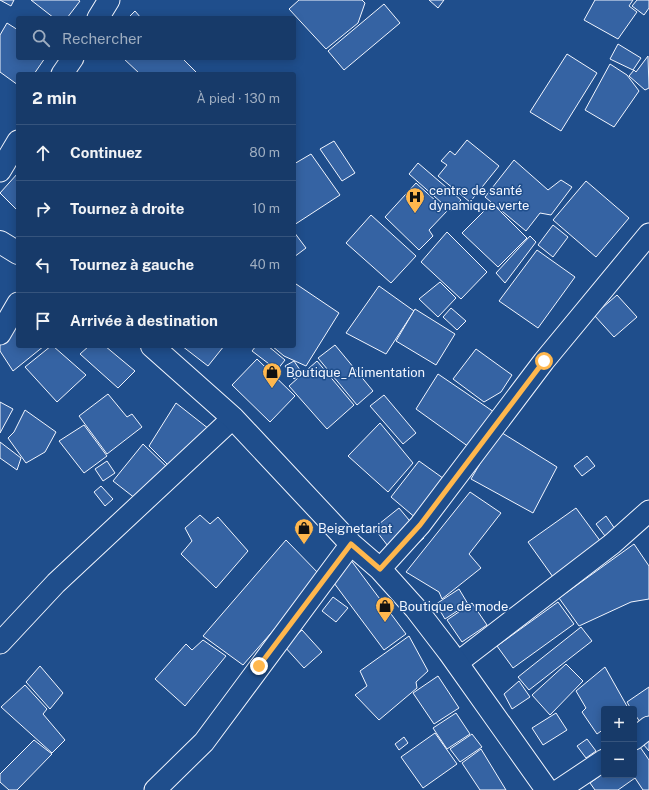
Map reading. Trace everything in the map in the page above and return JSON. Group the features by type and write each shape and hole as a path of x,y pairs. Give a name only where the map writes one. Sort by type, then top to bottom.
{"main road":[{"path":"0,242 16,252"},
{"path":"154,348 233,418 351,544 380,569 416,609 457,663 547,790"}],"street":[{"path":"99,16 109,0"},
{"path":"63,72 72,60"},
{"path":"0,171 16,144"},
{"path":"380,569 420,525 544,361 649,234"},
{"path":"0,334 16,306"},
{"path":"0,643 56,582 233,418"},
{"path":"457,663 612,544 649,511"},
{"path":"155,790 204,742 351,544"},
{"path":"637,737 649,727"},
{"path":"559,790 601,762"}],"building":[{"path":"0,0 14,0 11,6"},
{"path":"31,0 80,1 69,16 51,16"},
{"path":"299,0 362,0 365,3 358,23 326,49 289,9"},
{"path":"429,0 444,0 438,8"},
{"path":"595,0 633,0 629,6 637,12 618,39 584,20"},
{"path":"637,0 649,0 649,8 644,15 632,6"},
{"path":"384,4 400,23 344,70 328,51"},
{"path":"135,11 139,16 130,16"},
{"path":"7,23 16,29 16,60 44,60 35,72 16,72 16,84 0,72 0,35"},
{"path":"618,44 641,58 633,70 610,59"},
{"path":"567,54 597,73 561,131 530,112"},
{"path":"648,56 649,88 645,90 629,76 634,70 636,72"},
{"path":"125,60 184,60 196,72 138,72"},
{"path":"610,64 627,75 639,91 614,127 585,110"},
{"path":"467,140 499,166 470,202 438,176 447,165 441,161 450,151 455,155"},
{"path":"334,141 355,173 342,181 320,149"},
{"path":"311,154 340,195 296,224 296,163"},
{"path":"514,160 548,190 561,180 572,187 551,215 540,213 526,231 485,197"},
{"path":"418,163 461,200 451,211 409,174"},
{"path":"16,175 16,209 0,193"},
{"path":"586,181 629,218 596,257 553,220"},
{"path":"416,183 447,211 429,230 433,236 419,250 385,217"},
{"path":"492,203 527,238 498,267 462,233"},
{"path":"371,215 416,256 391,283 346,243"},
{"path":"553,225 568,237 553,257 538,245"},
{"path":"447,232 487,272 461,299 421,262"},
{"path":"296,235 306,248 296,256"},
{"path":"530,236 536,242 505,283 496,273"},
{"path":"537,250 575,277 538,328 499,301"},
{"path":"440,282 456,298 438,317 419,299"},
{"path":"296,284 339,313 306,366 284,356 274,348 296,348"},
{"path":"379,286 414,311 386,354 346,333"},
{"path":"617,295 637,317 614,337 594,315"},
{"path":"451,308 466,321 457,330 443,317"},
{"path":"415,309 455,334 436,365 396,341"},
{"path":"16,324 16,348 42,348 13,371 0,351 0,344"},
{"path":"335,345 373,391 357,405 318,358"},
{"path":"49,348 55,348 86,375 57,402 25,367"},
{"path":"87,348 107,348 135,371 118,388 80,354"},
{"path":"185,348 222,348 208,366"},
{"path":"254,348 270,348 285,360 277,370 252,351"},
{"path":"476,349 512,375 501,392 484,402 453,379"},
{"path":"257,359 295,396 270,422 232,385"},
{"path":"294,361 302,373 294,379 285,366"},
{"path":"317,361 354,405 327,429 289,386"},
{"path":"438,374 494,412 469,447 416,409"},
{"path":"108,394 127,417 132,414 142,427 107,454 79,416"},
{"path":"384,395 416,433 403,444 370,406"},
{"path":"0,402 13,409 0,433"},
{"path":"176,403 209,429 175,472 149,446"},
{"path":"25,410 56,432 45,452 26,463 8,438 14,432"},
{"path":"380,423 413,463 388,492 348,456"},
{"path":"84,425 107,456 84,473 59,441"},
{"path":"499,431 557,467 533,513 471,479"},
{"path":"0,442 21,458 17,470 0,458"},
{"path":"143,444 169,469 140,502 113,481"},
{"path":"587,456 595,466 582,476 574,466"},
{"path":"107,461 115,473 103,481 95,469"},
{"path":"419,461 447,481 417,519 391,497"},
{"path":"101,486 113,499 105,506 94,492"},
{"path":"470,492 501,513 469,554 481,568 442,599 439,592 406,572"},
{"path":"399,508 424,538 398,559 374,528"},
{"path":"576,508 601,542 553,577 528,542"},
{"path":"200,515 210,524 218,517 248,551 216,588 181,554 192,541 185,528"},
{"path":"606,516 615,529 605,536 596,524"},
{"path":"286,540 321,576 243,665 203,636"},
{"path":"634,544 649,566 649,599 631,602 579,626 559,598"},
{"path":"350,559 406,634 384,650 328,575"},
{"path":"459,589 468,604 445,619 436,604"},
{"path":"333,597 348,608 336,622 322,611"},
{"path":"558,602 574,624 513,668 497,646"},
{"path":"472,603 487,625 462,642 447,620"},
{"path":"581,627 592,641 529,690 518,677"},
{"path":"302,630 322,652 304,668 284,646"},
{"path":"409,636 428,671 416,682 417,688 379,720 355,695 367,686 360,671"},
{"path":"203,640 226,656 185,706 155,679 186,644 192,650"},
{"path":"566,664 583,681 550,715 532,695"},
{"path":"40,666 63,693 50,709 26,682"},
{"path":"605,667 627,706 601,706 601,731 597,734 582,712 586,708 576,691"},
{"path":"438,676 459,708 434,724 413,693"},
{"path":"519,681 530,697 512,709 504,694"},
{"path":"25,685 47,709 43,714 65,740 52,753 1,707"},
{"path":"649,687 649,724 644,728 637,718 637,706 629,706 627,702"},
{"path":"456,713 470,734 447,749 433,728"},
{"path":"556,713 567,730 543,745 532,728"},
{"path":"435,733 457,764 423,788 401,757"},
{"path":"472,734 482,747 460,762 450,749"},
{"path":"404,737 408,743 399,750 395,744"},
{"path":"649,737 649,751 643,744"},
{"path":"587,739 596,751 586,758 577,746"},
{"path":"34,740 52,754 17,790 9,790 0,782 0,774"},
{"path":"640,747 649,760 649,790 643,790 635,778 637,778 637,750"},
{"path":"481,749 506,790 480,790 462,763"},
{"path":"601,775 601,778 635,778 618,790 595,790 590,783"}],"place":[{"name":"centre de santé dynamique verte","path":"415,214"},
{"name":"Boutique_Alimentation","path":"272,389"},
{"name":"Beignetariat","path":"304,545"},
{"name":"Boutique de mode","path":"385,623"}],"route":[{"path":"259,666 351,544 380,569 420,525 544,361"}]}
